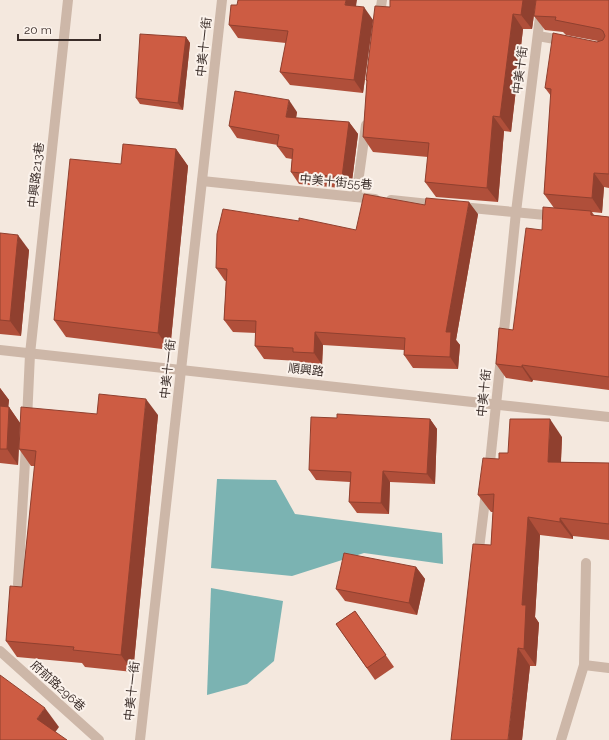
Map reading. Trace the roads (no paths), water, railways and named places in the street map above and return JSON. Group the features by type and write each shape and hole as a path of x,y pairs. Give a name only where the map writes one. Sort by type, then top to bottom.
{"street":[{"name":"中興路213巷","path":"18,584 30,354 68,0"},
{"name":"中美十一街","path":"140,740 222,0"},
{"path":"378,32 382,0"},
{"name":"中美十街","path":"477,568 516,212 542,0"},
{"path":"538,36 573,43"},
{"path":"356,197 366,118"},
{"name":"中美十街55巷","path":"202,181 356,197 567,216"},
{"name":"順興路","path":"0,350 609,417"},
{"path":"561,740 584,666 586,563"},
{"name":"府前路296巷","path":"0,651 99,740"},
{"path":"584,666 609,668"}],"water":[{"path":"217,479 276,480 295,514 442,533 443,564 364,553 292,576 211,568"},
{"path":"211,588 283,601 274,661 247,684 207,695"}]}
